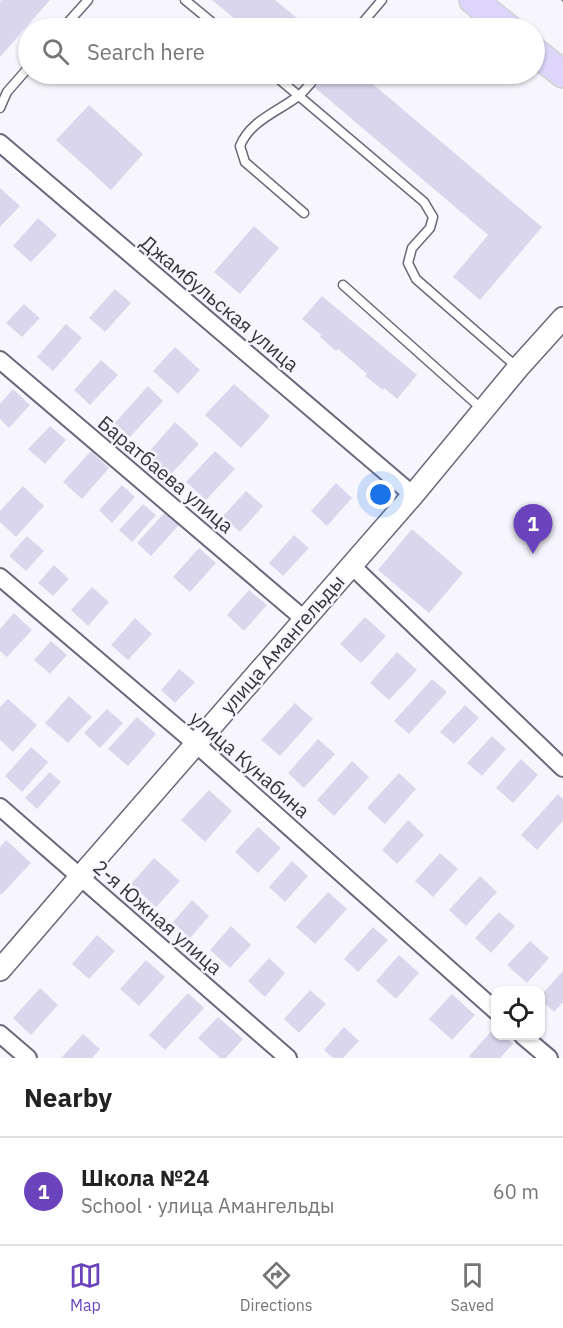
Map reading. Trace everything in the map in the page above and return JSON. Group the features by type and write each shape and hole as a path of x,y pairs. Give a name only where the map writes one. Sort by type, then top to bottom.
{"main road":[{"path":"473,0 496,18"},
{"path":"545,60 563,74"}],"street":[{"name":"Джамбульская улица","path":"0,143 413,495"},
{"name":"улица Амангельды","path":"0,970 413,495 518,368 563,318"},
{"name":"Баратбаева улица","path":"0,360 304,619"},
{"path":"351,565 563,768"},
{"name":"улица Кунабина","path":"0,577 195,743 491,1007"},
{"name":"2-я Южная улица","path":"0,807 288,1058"},
{"path":"0,1034 28,1058"},
{"path":"529,1040 549,1058"}],"lane":[{"path":"72,18 88,0"},
{"path":"185,0 207,18"},
{"path":"367,18 382,0"},
{"path":"0,108 7,92 18,79"},
{"path":"285,84 424,202 433,217 430,228 412,248 408,263 416,279 518,368"},
{"path":"304,213 245,162 240,146 243,137 264,118 299,96 309,84"},
{"path":"343,285 483,410"}],"building":[{"path":"1,0 50,0 34,18 18,18 18,36 0,57"},
{"path":"212,0 275,0 297,18 234,18"},
{"path":"311,84 373,84 542,227 480,300 453,277 488,235"},
{"path":"89,105 143,154 111,190 56,140"},
{"path":"0,188 20,206 0,227"},
{"path":"38,218 57,235 31,262 13,246"},
{"path":"254,226 279,248 240,294 214,272"},
{"path":"115,289 131,303 105,332 89,318"},
{"path":"322,296 417,375 397,399 365,376 367,374 338,349 336,351 302,319"},
{"path":"24,304 40,318 22,337 6,323"},
{"path":"66,324 82,338 53,371 37,357"},
{"path":"175,347 200,370 178,394 153,371"},
{"path":"101,360 118,375 90,405 74,390"},
{"path":"234,384 270,416 241,448 205,415"},
{"path":"148,386 163,401 130,437 115,423"},
{"path":"13,389 30,405 9,428 0,419 0,404"},
{"path":"175,422 199,444 170,475 147,454"},
{"path":"50,426 66,440 45,464 28,449"},
{"path":"91,451 109,468 82,499 63,482"},
{"path":"215,451 235,469 206,500 186,482"},
{"path":"336,483 352,498 327,526 311,511"},
{"path":"122,485 135,497 112,523 99,510"},
{"path":"23,486 44,506 16,537 0,522 0,511"},
{"path":"246,491 263,506 240,532 223,516"},
{"path":"143,504 156,515 132,542 119,530"},
{"path":"165,512 179,525 151,556 137,543"},
{"path":"412,529 463,573 429,613 378,570"},
{"path":"294,535 309,548 283,576 269,563"},
{"path":"27,536 44,551 26,571 9,556"},
{"path":"199,548 216,563 190,592 173,577"},
{"path":"54,565 69,579 53,596 38,583"},
{"path":"92,587 109,602 88,626 71,610"},
{"path":"249,590 267,605 244,631 227,615"},
{"path":"14,613 32,630 7,657 0,651 0,629"},
{"path":"365,617 386,636 361,663 340,644"},
{"path":"135,618 152,634 128,660 111,645"},
{"path":"51,641 67,655 50,674 34,660"},
{"path":"397,652 417,670 389,700 370,683"},
{"path":"179,669 195,682 175,703 161,690"},
{"path":"432,679 447,692 409,734 394,721"},
{"path":"69,696 92,717 68,743 45,723"},
{"path":"8,699 37,725 13,752 0,740 0,707"},
{"path":"295,703 313,719 280,756 261,740"},
{"path":"465,705 479,718 454,744 440,732"},
{"path":"107,709 123,723 100,748 84,733"},
{"path":"137,717 156,734 128,766 108,749"},
{"path":"492,736 506,749 482,776 467,763"},
{"path":"318,739 335,754 304,788 288,773"},
{"path":"31,747 48,762 22,792 5,776"},
{"path":"521,759 538,775 513,803 496,788"},
{"path":"352,761 369,777 334,816 317,800"},
{"path":"50,772 61,782 37,809 25,798"},
{"path":"399,773 416,789 385,824 367,808"},
{"path":"209,790 232,811 205,842 181,820"},
{"path":"558,794 563,799 563,821 537,850 521,835"},
{"path":"408,820 424,835 397,864 382,850"},
{"path":"258,827 281,848 258,873 235,852"},
{"path":"6,840 31,863 1,895 0,847"},
{"path":"440,853 458,869 433,897 415,881"},
{"path":"154,858 180,881 156,907 131,884"},
{"path":"292,861 308,876 285,902 269,887"},
{"path":"480,876 497,892 466,926 449,910"},
{"path":"328,892 347,909 315,944 296,927"},
{"path":"192,900 209,916 190,938 173,922"},
{"path":"499,912 515,926 491,953 475,938"},
{"path":"231,926 251,945 230,968 210,950"},
{"path":"373,927 388,940 358,972 344,959"},
{"path":"97,935 115,951 89,979 72,964"},
{"path":"530,941 549,958 527,983 507,965"},
{"path":"399,955 419,973 396,999 376,981"},
{"path":"269,958 285,973 265,997 248,981"},
{"path":"146,960 165,977 139,1006 120,989"},
{"path":"563,971 563,1002 554,1012 545,1004 545,991"},
{"path":"40,988 58,1005 31,1035 13,1018"},
{"path":"310,990 326,1004 299,1033 284,1019"},
{"path":"188,993 204,1008 165,1050 149,1035"},
{"path":"452,994 475,1015 452,1040 429,1019"},
{"path":"218,1017 243,1039 226,1058 220,1058 198,1038"},
{"path":"344,1027 359,1041 343,1058 333,1058 324,1050"},
{"path":"491,1032 491,1040 508,1040 513,1044 500,1058 471,1058 469,1056"},
{"path":"83,1034 100,1049 92,1058 61,1058"}],"place":[{"name":"Школа №24","path":"533,554"}]}
